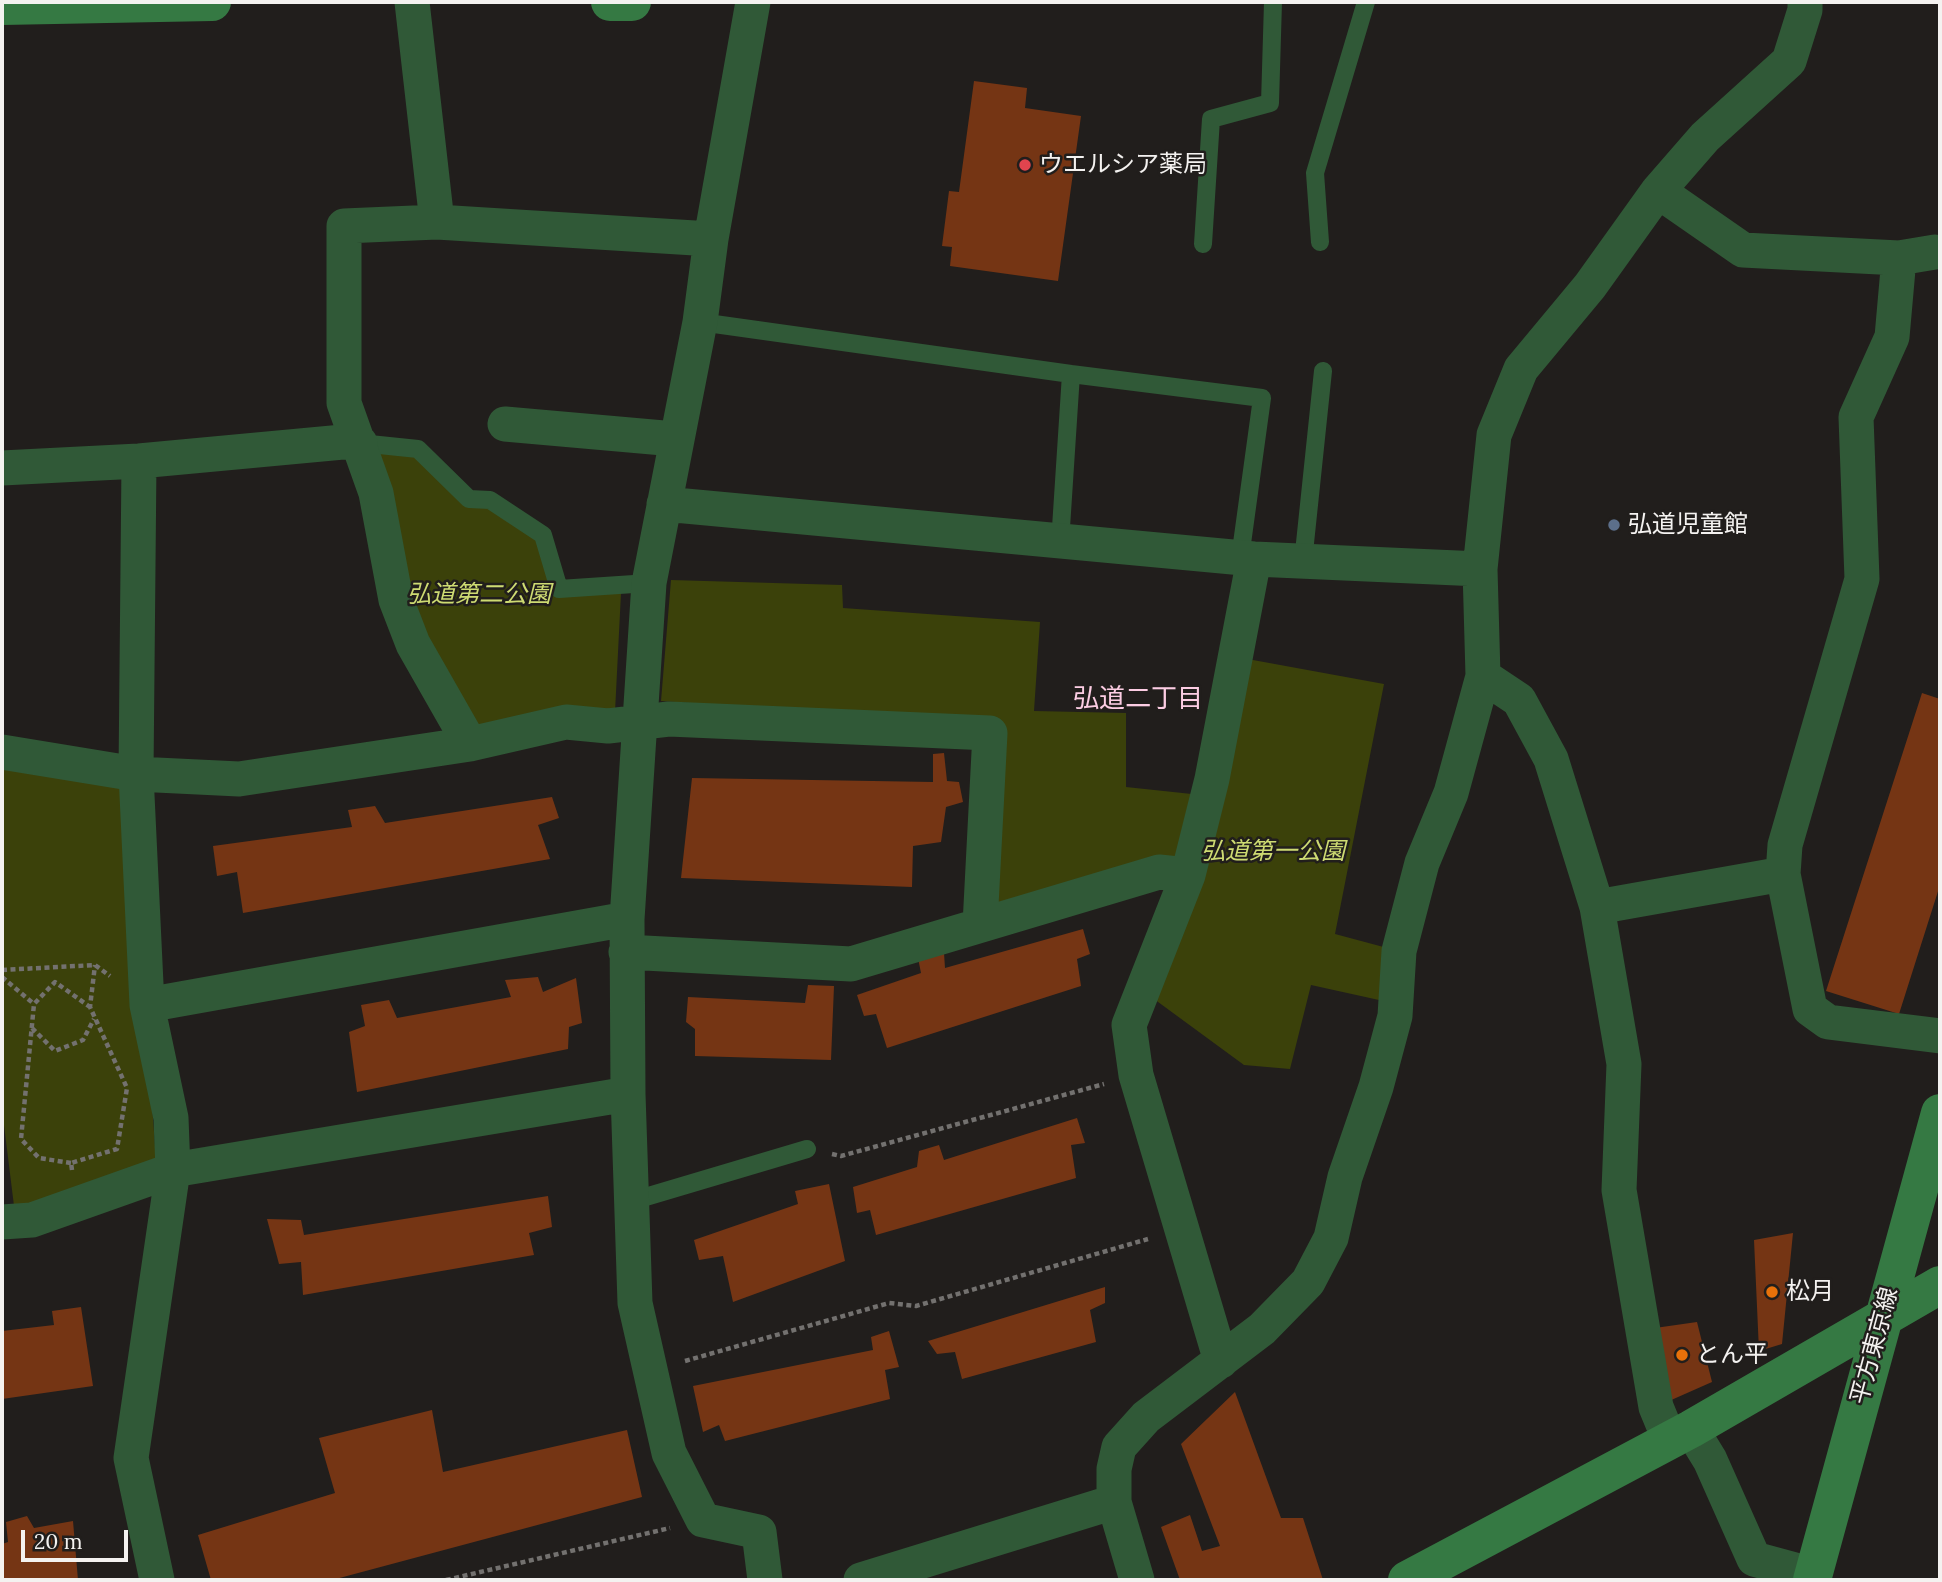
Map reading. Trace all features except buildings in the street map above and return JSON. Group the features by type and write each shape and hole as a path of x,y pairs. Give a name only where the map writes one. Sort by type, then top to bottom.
{"street":[{"path":"20,4 212,2"},
{"path":"412,2 437,222"},
{"path":"610,2 632,2"},
{"path":"753,2 711,239 700,322 649,583 627,935 628,1094 635,1303 669,1453 703,1520 759,1532 765,1580"},
{"path":"1137,1580 1114,1503 1114,1469 1119,1447 1146,1417 1262,1329 1308,1282 1331,1238 1345,1177 1376,1087 1395,1016 1399,951 1422,863 1451,793 1483,676 1480,569 1494,435 1521,369 1590,286 1658,191 1705,137 1789,61 1805,2"},
{"path":"1658,191 1743,250 1899,258 1935,252"},
{"path":"470,744 413,644 396,600 376,492 344,403 344,226 437,222 711,239"},
{"path":"1899,258 1892,337 1856,417 1862,579 1785,845 1783,874 1810,1009 1828,1022 1940,1036"},
{"path":"505,424 676,439"},
{"path":"2,468 139,461 343,442 360,443"},
{"path":"139,461 136,774 147,1005 171,1118 173,1170 131,1458 158,1580"},
{"path":"664,503 1247,559 1480,569"},
{"path":"1221,1361 1136,1075 1129,1026 1188,875 1212,779 1247,559"},
{"path":"1483,676 1519,700 1551,759 1597,907 1624,1064 1619,1190 1656,1407 1680,1435 1710,1460 1754,1559 1812,1578"},
{"path":"2,752 136,774 239,779 470,744 566,722 608,726 669,719 990,733 980,925"},
{"path":"147,1005 627,935 851,964 1159,872 1188,875"},
{"path":"1597,907 1783,874"},
{"path":"2,1222 32,1220 173,1170 628,1094"},
{"name":"平方東京線","path":"1812,1578 1940,1113"},
{"path":"1421,1577 1680,1435 1940,1285"},
{"path":"861,1580 1114,1503"}],"lane":[{"path":"1203,244 1211,119 1270,103 1273,2"},
{"path":"1320,242 1315,173 1366,2"},
{"path":"700,322 1262,398 1247,559"},
{"path":"1303,562 1323,371"},
{"path":"1060,543 1071,374"},
{"path":"360,443 418,449 469,499 490,500 543,536 559,589 649,583"},
{"path":"632,1200 807,1149"}],"path":[{"path":"2,970 95,965 147,1005"},
{"path":"90,1007 95,965"},
{"path":"2,977 34,1004"},
{"path":"55,982 90,1007 127,1088 117,1149 71,1163 39,1158 21,1139 34,1004 55,982"},
{"path":"32,1027 55,1051 83,1040 95,1018"},
{"path":"807,1149 841,1156 1136,1075"},
{"path":"71,1163 78,1205"},
{"path":"651,1371 889,1303 916,1306 1182,1229"},
{"path":"446,1580 703,1520"}],"green space":[{"name":"弘道第二公園","path":"367,451 415,455 539,541 555,593 621,593 615,712 471,726 411,623"},
{"name":"弘道第一公園","path":"671,580 842,585 843,608 1040,622 1034,711 1126,713 1126,787 1220,797 1242,658 1384,684 1335,934 1391,949 1388,1002 1311,985 1290,1069 1244,1065 1154,999 1200,873 988,909 997,724 661,701"},
{"path":"2,762 129,781 156,1160 15,1214 2,1109"}],"place":[{"name":"ウエルシア薬局","path":"1025,165"},
{"name":"弘道児童館","path":"1614,525"},
{"name":"松月","path":"1772,1292"},
{"name":"とん平","path":"1682,1355"}],"district":[{"name":"弘道二丁目","path":"1138,700"}]}
